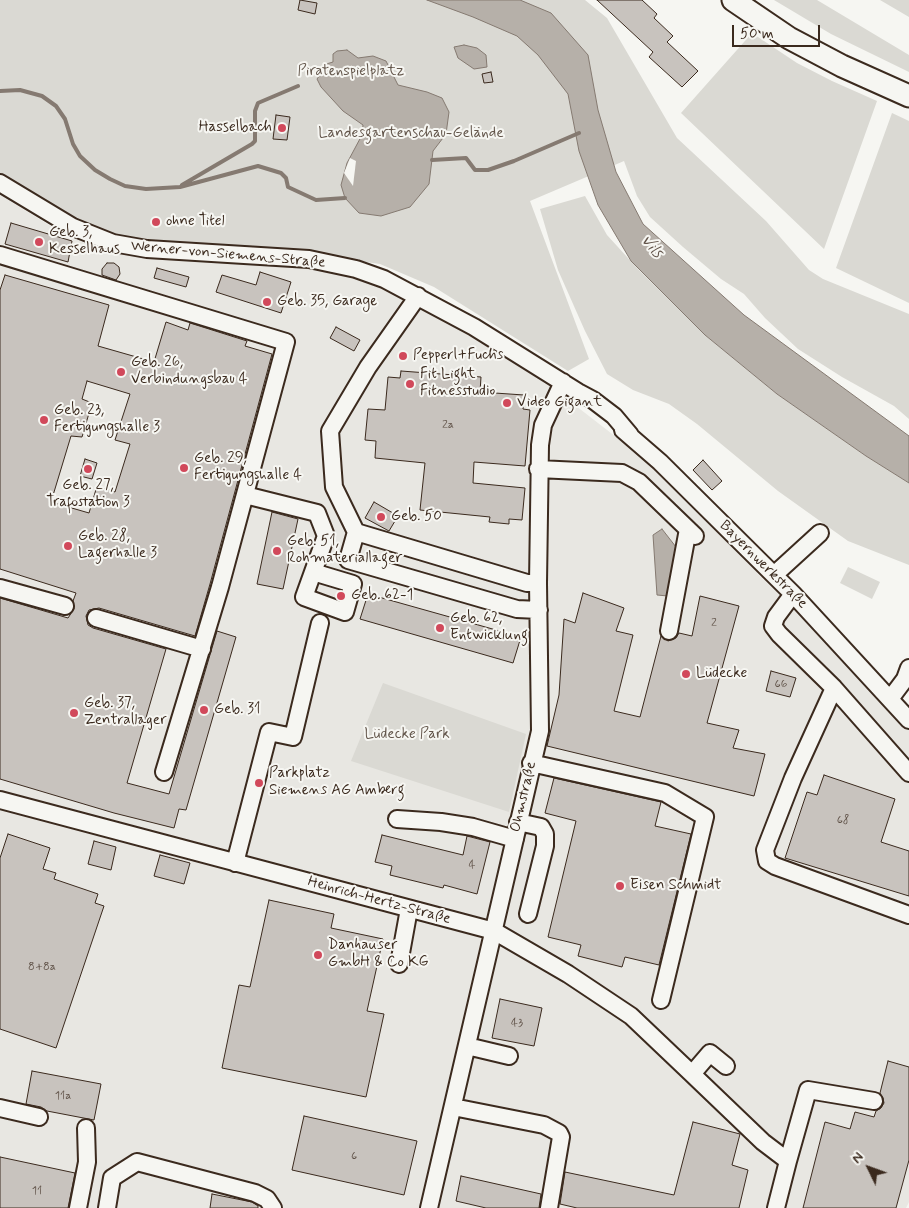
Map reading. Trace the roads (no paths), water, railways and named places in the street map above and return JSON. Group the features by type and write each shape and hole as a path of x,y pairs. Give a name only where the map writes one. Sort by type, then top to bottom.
{"main road":[{"path":"733,0 790,38 842,66 909,96"}],"street":[{"name":"Werner-von-Siemens-Straße","path":"0,183 73,227 113,243 147,249 309,259 356,269 384,279 418,296 474,327 563,382"},
{"path":"0,254 286,342 202,649 164,772"},
{"path":"418,296 368,367 330,431 334,487 356,532 348,560 517,609 539,610"},
{"name":"Bayernwerkstraße","path":"563,382 593,400 614,416 630,435 660,462 793,594 909,720"},
{"name":"Ohmstraße","path":"429,1208 540,731 538,469 543,425 563,382"},
{"path":"538,469 622,473 639,482 691,532 670,631"},
{"path":"245,495 317,513 326,536 313,572"},
{"path":"356,532 527,583 538,583"},
{"path":"774,575 820,533"},
{"path":"0,588 65,606"},
{"path":"793,594 776,617 773,626 834,688 909,773"},
{"path":"96,618 202,649"},
{"path":"235,863 269,732 292,737 320,623"},
{"path":"890,699 905,679 909,668"},
{"path":"834,688 793,778 765,850 766,861 909,915"},
{"path":"531,764 665,793 705,817 661,1000"},
{"name":"Heinrich-Hertz-Straße","path":"0,800 494,930 568,974 631,1016 764,1142 788,1161"},
{"path":"397,819 441,822 515,839"},
{"path":"518,822 541,827 545,834 545,846 528,914"},
{"path":"399,964 409,908"},
{"path":"467,1046 509,1056"},
{"path":"692,1074 710,1053 726,1066"},
{"path":"776,1208 808,1090 874,1101"},
{"path":"452,1107 544,1125 559,1132 561,1137 549,1208"},
{"path":"0,1108 39,1117"},
{"path":"78,1208 87,1162 86,1128"},
{"path":"107,1208 112,1178 137,1162 255,1193 267,1200 272,1208"}],"water":[{"name":"Vils","path":"427,0 520,0 551,13 588,55 598,110 616,172 643,224 744,315 909,436 909,483 866,456 777,394 705,335 631,261 598,205 579,151 568,94 538,55 517,36"},
{"path":"464,45 477,48 486,55 487,67 474,69 458,58 454,47"},
{"path":"347,50 358,58 373,56 386,61 398,85 427,92 442,98 449,112 446,134 433,151 429,184 410,207 381,216 359,213 345,198 341,185 347,163 362,135 363,125 343,111 321,87 317,79 323,71 323,65 333,62 333,54 337,51"},
{"path":"662,529 676,547 668,596 657,595 653,535"}],"waterway":[{"path":"182,185 252,144 255,141 255,111 258,103 298,86"},
{"path":"0,91 20,90 42,96 56,106 65,119 73,144 80,156 95,170 125,186 146,189 180,187 258,166 281,173 286,178 288,187 316,200 345,198"},
{"path":"432,160 466,158 475,170 488,170 579,133"}],"place":[{"name":"Hasselbach","path":"282,128"},
{"name":"ohne Titel","path":"156,222"},
{"name":"Geb. 3, Kesselhaus","path":"39,242"},
{"name":"Geb. 35, Garage","path":"267,302"},
{"name":"Pepperl+Fuchs","path":"403,356"},
{"name":"Geb. 26, Verbindungsbau 4","path":"121,372"},
{"name":"Fit Light Fitnesstudio","path":"410,384"},
{"name":"Video Gigant","path":"507,403"},
{"name":"Geb. 23, Fertigungshalle 3","path":"44,420"},
{"name":"Geb. 29, Fertigungshalle 4","path":"184,468"},
{"name":"Geb. 27, Trafostation 3","path":"88,469"},
{"name":"Geb. 50","path":"381,517"},
{"name":"Geb. 28, Lagerhalle 3","path":"68,546"},
{"name":"Geb. 51, Rohmateriallager","path":"277,551"},
{"name":"Geb. 62-1","path":"341,596"},
{"name":"Geb. 62, Entwicklung","path":"440,628"},
{"name":"Lüdecke","path":"686,674"},
{"name":"Geb. 31","path":"204,710"},
{"name":"Geb. 37, Zentrallager","path":"74,713"},
{"name":"Parkplatz Siemens AG Amberg","path":"259,783"},
{"name":"Eisen Schmidt","path":"620,886"},
{"name":"Danhauser GmbH & Co KG","path":"318,955"}],"park label":[{"name":"Piratenspielplatz","path":"351,72"},
{"name":"Landesgartenschau-Gelände","path":"411,134"},
{"name":"Lüdecke Park","path":"407,735"}]}
